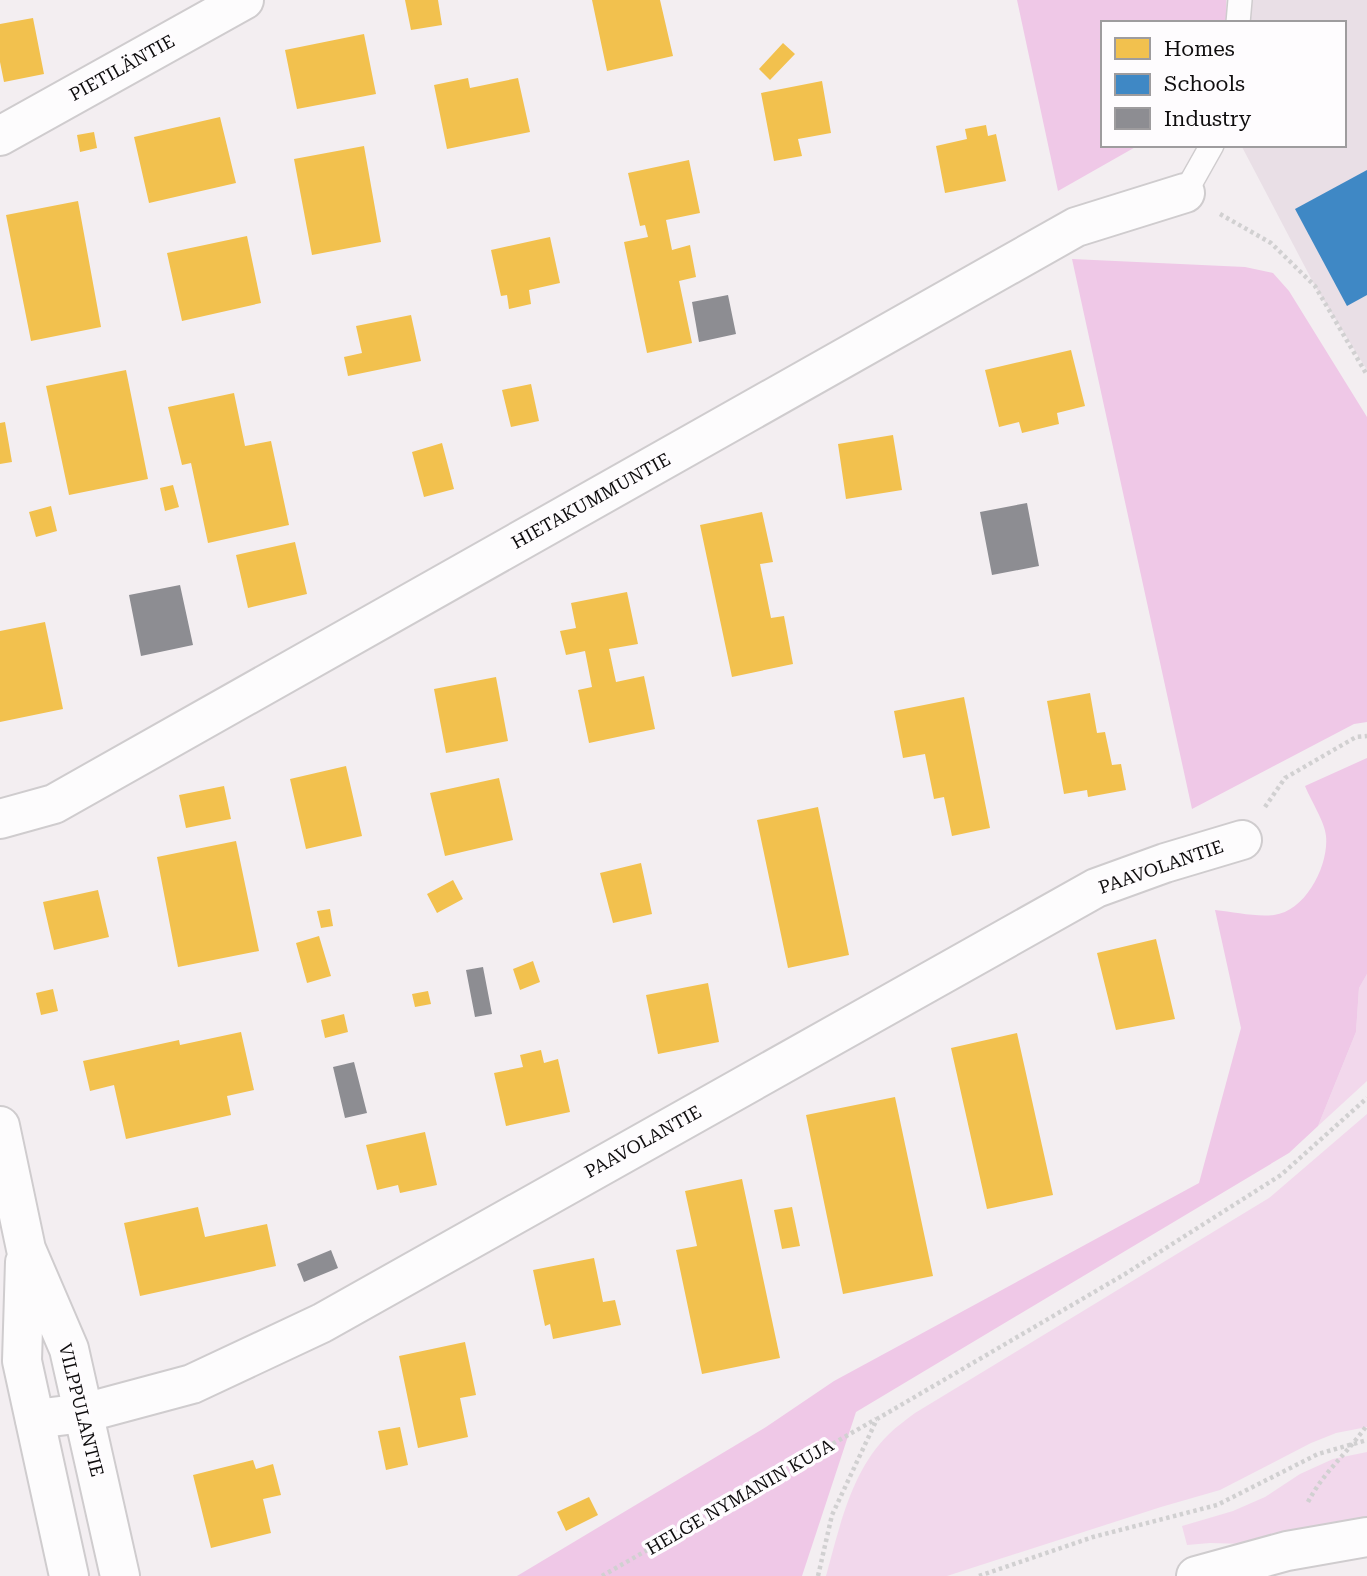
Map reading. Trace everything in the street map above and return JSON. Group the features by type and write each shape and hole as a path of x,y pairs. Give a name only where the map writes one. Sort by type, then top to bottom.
{"street":[{"name":"PIETILÄNTIE","path":"0,136 244,0"},
{"name":"HIETAKUMMUNTIE","path":"0,819 54,804 1076,227 1185,193"},
{"name":"PAAVOLANTIE","path":"34,1419 83,1413 192,1384 322,1323 1096,888 1165,863 1242,840"},
{"name":"VILPPULANTIE","path":"0,1126 26,1249 69,1349 120,1576"},
{"name":"VILPPULANTIE","path":"26,1249 22,1361 69,1576"},
{"path":"1196,1576 1287,1551 1367,1537"}],"lane":[{"path":"1238,21 1240,0"},
{"path":"1185,193 1211,147"}],"path":[{"path":"1185,193 1271,243 1315,286 1367,375"},
{"path":"1242,840 1285,778 1356,737 1367,736"},
{"name":"HELGE NYMANIN KUJA","path":"602,1576 1125,1275 1281,1175 1367,1098"},
{"path":"818,1576 832,1515 877,1419"},
{"path":"1354,1443 1367,1425"},
{"path":"979,1576 1093,1537 1217,1505 1318,1454 1367,1440"}],"shaded area":[{"path":"1017,0 1226,0 1226,21 1101,21 1101,147 1135,147 1058,191"},
{"path":"1226,0 1367,0 1367,370 1315,286 1242,147 1346,147 1346,21 1226,21"},
{"path":"1072,259 1245,267 1273,273 1289,291 1367,417 1367,722 1354,724 1192,809"},
{"path":"1367,758 1367,974 1359,988 1356,1032 1318,1126 1289,1153 856,1412 802,1576 517,1576 766,1427 834,1381 1199,1183 1241,1028 1215,910 1274,915 1286,912 1305,896 1324,860 1326,836 1305,786"},
{"path":"1367,974 1367,1081 1318,1126 1356,1032 1359,988"},
{"path":"1367,1114 1367,1427 1336,1433 1311,1443 1220,1490 947,1576 826,1576 848,1500 856,1482 876,1449 895,1428 915,1413 1269,1198"},
{"path":"1367,1452 1367,1527 1277,1545 1187,1545 1182,1526 1233,1511 1265,1497 1300,1474 1333,1459"}],"building: Homes":[{"path":"405,0 438,0 442,25 411,30"},
{"path":"592,0 660,0 673,56 607,71"},
{"path":"33,18 44,74 4,82 0,62 0,24"},
{"path":"364,34 376,94 297,109 285,50"},
{"path":"783,43 795,54 770,80 759,69"},
{"path":"468,78 470,88 518,78 530,132 447,149 434,85"},
{"path":"822,81 831,133 798,139 802,156 774,161 761,93"},
{"path":"220,117 236,183 149,203 134,137"},
{"path":"986,125 988,136 996,134 1006,181 945,193 936,146 967,139 965,129"},
{"path":"94,132 97,148 80,152 77,135"},
{"path":"364,146 381,242 312,255 294,159"},
{"path":"689,160 700,213 666,220 672,250 690,245 696,277 679,281 692,343 647,353 624,242 648,237 645,225 640,226 628,173"},
{"path":"78,201 101,327 31,341 6,215"},
{"path":"247,236 261,303 182,321 167,253"},
{"path":"550,237 560,283 529,290 531,304 509,309 507,295 501,296 491,250"},
{"path":"411,315 421,361 348,376 344,357 362,353 356,326"},
{"path":"1071,350 1085,406 1057,413 1059,424 1022,433 1019,422 999,427 985,370"},
{"path":"126,370 148,479 69,495 46,386"},
{"path":"531,384 539,421 511,427 502,390"},
{"path":"234,393 245,446 271,441 289,525 208,543 191,463 182,465 168,407"},
{"path":"5,422 12,462 0,464 0,423"},
{"path":"893,435 902,490 846,499 838,444"},
{"path":"442,443 454,489 424,497 412,452"},
{"path":"173,485 179,507 165,511 160,488"},
{"path":"51,506 57,531 36,537 29,512"},
{"path":"762,512 773,562 760,564 771,618 784,616 793,664 732,677 700,525"},
{"path":"295,542 307,594 248,608 236,555"},
{"path":"627,592 638,644 609,649 616,682 644,676 655,729 589,743 578,690 592,687 585,651 566,655 560,631 576,628 571,603"},
{"path":"45,622 63,709 0,722 0,631"},
{"path":"496,677 508,741 446,753 434,689"},
{"path":"1090,693 1097,733 1105,732 1112,765 1121,764 1126,790 1088,797 1087,790 1064,794 1047,701"},
{"path":"964,697 990,828 952,836 944,797 934,799 925,754 903,758 894,711"},
{"path":"346,766 362,836 306,849 290,779"},
{"path":"499,778 513,840 445,856 430,793"},
{"path":"224,786 231,819 186,828 179,795"},
{"path":"818,807 849,955 788,968 757,820"},
{"path":"236,841 259,951 178,967 157,857"},
{"path":"641,863 652,914 613,923 600,873"},
{"path":"453,880 463,899 437,913 427,894"},
{"path":"98,890 109,937 54,950 43,902"},
{"path":"330,909 333,926 321,928 317,911"},
{"path":"319,936 331,976 307,983 296,943"},
{"path":"1156,939 1175,1019 1116,1030 1097,953"},
{"path":"533,961 540,982 520,990 513,969"},
{"path":"708,983 719,1042 658,1054 646,995"},
{"path":"53,989 58,1011 41,1015 36,993"},
{"path":"428,991 431,1004 415,1007 412,994"},
{"path":"344,1014 348,1032 325,1038 321,1020"},
{"path":"241,1032 254,1090 227,1096 231,1115 126,1139 114,1085 90,1091 83,1061 179,1040 180,1045"},
{"path":"1017,1033 1053,1195 987,1209 951,1048"},
{"path":"541,1050 544,1063 558,1059 570,1112 506,1126 494,1073 523,1067 520,1055"},
{"path":"895,1097 933,1276 843,1294 806,1115"},
{"path":"425,1132 437,1185 400,1193 398,1185 377,1190 366,1145"},
{"path":"742,1179 780,1358 702,1374 676,1250 697,1246 685,1191"},
{"path":"198,1207 205,1237 267,1224 276,1266 140,1296 124,1223"},
{"path":"792,1207 800,1246 782,1249 774,1210"},
{"path":"594,1258 603,1302 615,1300 621,1325 553,1339 550,1324 545,1326 533,1270"},
{"path":"465,1342 476,1395 460,1398 468,1437 418,1448 399,1356"},
{"path":"400,1427 408,1465 386,1470 378,1431"},
{"path":"253,1460 256,1469 273,1464 281,1495 263,1499 271,1533 211,1548 193,1475"},
{"path":"589,1497 598,1515 566,1531 557,1512"}],"building: Schools":[{"path":"1367,170 1367,295 1347,306 1295,209"}],"building: Industry":[{"path":"728,295 736,334 699,342 692,302"},
{"path":"1027,503 1039,566 992,575 980,512"},
{"path":"180,585 193,645 141,656 129,595"},
{"path":"483,967 492,1014 475,1017 466,970"},
{"path":"354,1062 367,1113 345,1118 333,1067"},
{"path":"331,1250 338,1268 304,1282 297,1264"}]}
